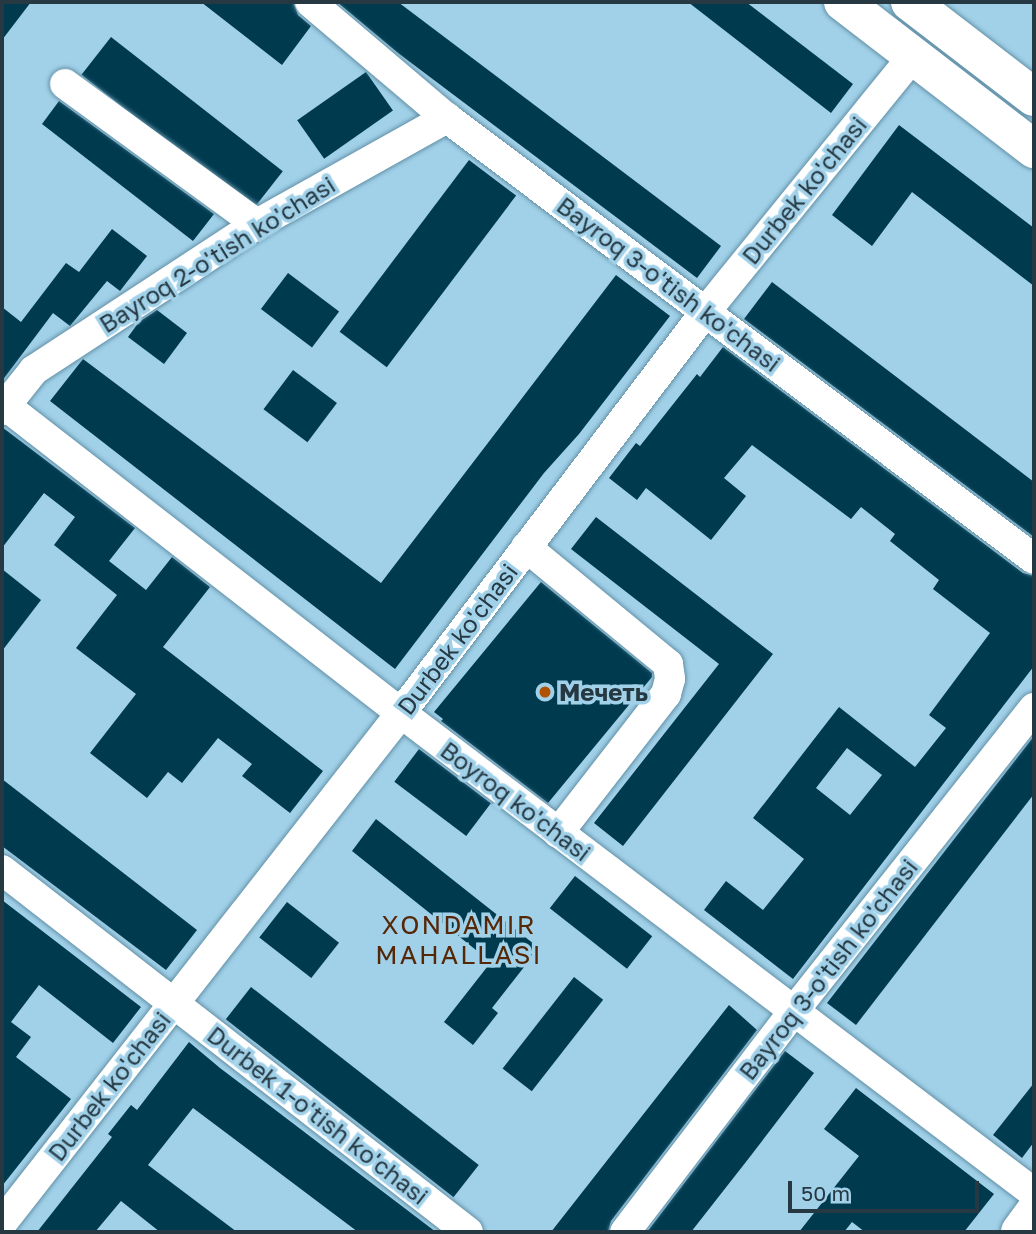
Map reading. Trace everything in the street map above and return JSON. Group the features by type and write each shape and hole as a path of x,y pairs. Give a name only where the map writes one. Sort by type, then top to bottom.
{"main road":[{"path":"843,2 1034,149"},
{"path":"910,2 1034,97"},
{"path":"1020,1232 1034,1213"}],"street":[{"name":"Bayroq 3-o'tish ko'chasi","path":"310,2 447,118 1034,559"},
{"name":"Durbek ko'chasi","path":"2,1223 401,713 706,311 914,56"},
{"path":"65,84 257,224"},
{"name":"Bayroq 2-o'tish ko'chasi","path":"3,406 34,370 257,224 447,118"},
{"name":"Boyroq ko'chasi","path":"3,406 793,1013 1034,1194"},
{"path":"526,547 668,664 670,679 666,694 558,833"},
{"name":"Bayroq 3-o'tish ko'chasi","path":"625,1232 793,1013 1034,708"},
{"name":"Durbek 1-o'tish ko'chasi","path":"2,870 468,1232"}],"building":[{"path":"2,2 31,2 2,40"},
{"path":"201,2 293,2 298,15 311,26 282,65"},
{"path":"337,2 398,2 721,246 697,278 398,53"},
{"path":"688,2 746,2 853,84 831,113"},
{"path":"111,37 283,171 253,209 81,75"},
{"path":"366,72 393,111 324,159 297,120"},
{"path":"59,101 214,214 193,241 42,124"},
{"path":"899,125 1034,228 1034,286 912,192 872,246 832,215"},
{"path":"469,160 516,196 387,367 340,332"},
{"path":"112,229 147,256 120,291 107,281 70,326 53,313 2,381 2,307 21,322 66,263 79,272"},
{"path":"288,273 339,312 312,347 261,309"},
{"path":"616,275 670,316 579,434 544,473 395,669 50,401 83,359 381,583"},
{"path":"772,282 1034,482 1034,537 744,319"},
{"path":"157,310 187,333 164,364 128,337 139,322"},
{"path":"723,347 1023,573 1034,576 1034,666 793,979 704,910 726,881 763,910 804,859 753,818 839,707 915,767 946,728 929,715 990,633 933,589 939,580 890,541 895,534 861,507 851,519 752,445 724,478 746,496 711,540 646,488 637,500 609,478 636,443 640,446 697,374 700,377","holes":["847,748 882,775 850,815 816,788"]},
{"path":"293,370 337,403 307,442 264,409"},
{"path":"2,427 135,528 109,561 146,590 172,557 210,587 163,647 323,771 290,813 242,776 252,764 218,738 182,783 168,772 147,798 90,753 136,694 76,648 117,595 54,545 75,517 44,493 2,548"},
{"path":"596,517 773,654 623,846 594,823 719,664 571,549"},
{"path":"2,569 41,600 2,651"},
{"name":"Мечеть","path":"541,582 652,673 652,677 548,803 441,721 443,719 434,712"},
{"path":"1034,736 1034,794 856,1025 827,1003"},
{"path":"419,749 491,803 466,836 394,782"},
{"path":"2,779 197,930 166,970 2,846"},
{"path":"376,819 539,948 492,1008 498,1013 473,1045 444,1022 491,962 352,851"},
{"path":"575,876 652,936 627,969 550,908"},
{"path":"2,900 141,1007 113,1043 39,985 11,1022 31,1037 16,1057 71,1099 2,1186"},
{"path":"287,902 339,943 311,978 259,937"},
{"path":"574,977 603,1000 532,1091 503,1068"},
{"path":"251,987 479,1165 453,1197 226,1019"},
{"path":"729,1005 757,1030 611,1221 608,1232 551,1232"},
{"path":"189,1042 436,1232 358,1232 193,1108 148,1165 237,1232 160,1232 121,1201 95,1232 37,1232 112,1137 108,1134 131,1105 137,1110"},
{"path":"785,1051 814,1073 691,1232 647,1232"},
{"path":"1034,1083 1034,1142 1022,1158 993,1135"},
{"path":"856,1088 994,1194 964,1232 865,1232 852,1222 844,1232 799,1232 859,1156 824,1129"}],"place":[{"name":"Мечеть","path":"545,692"}],"district":[{"name":"XONDAMIR MAHALLASI","path":"459,940"}]}
